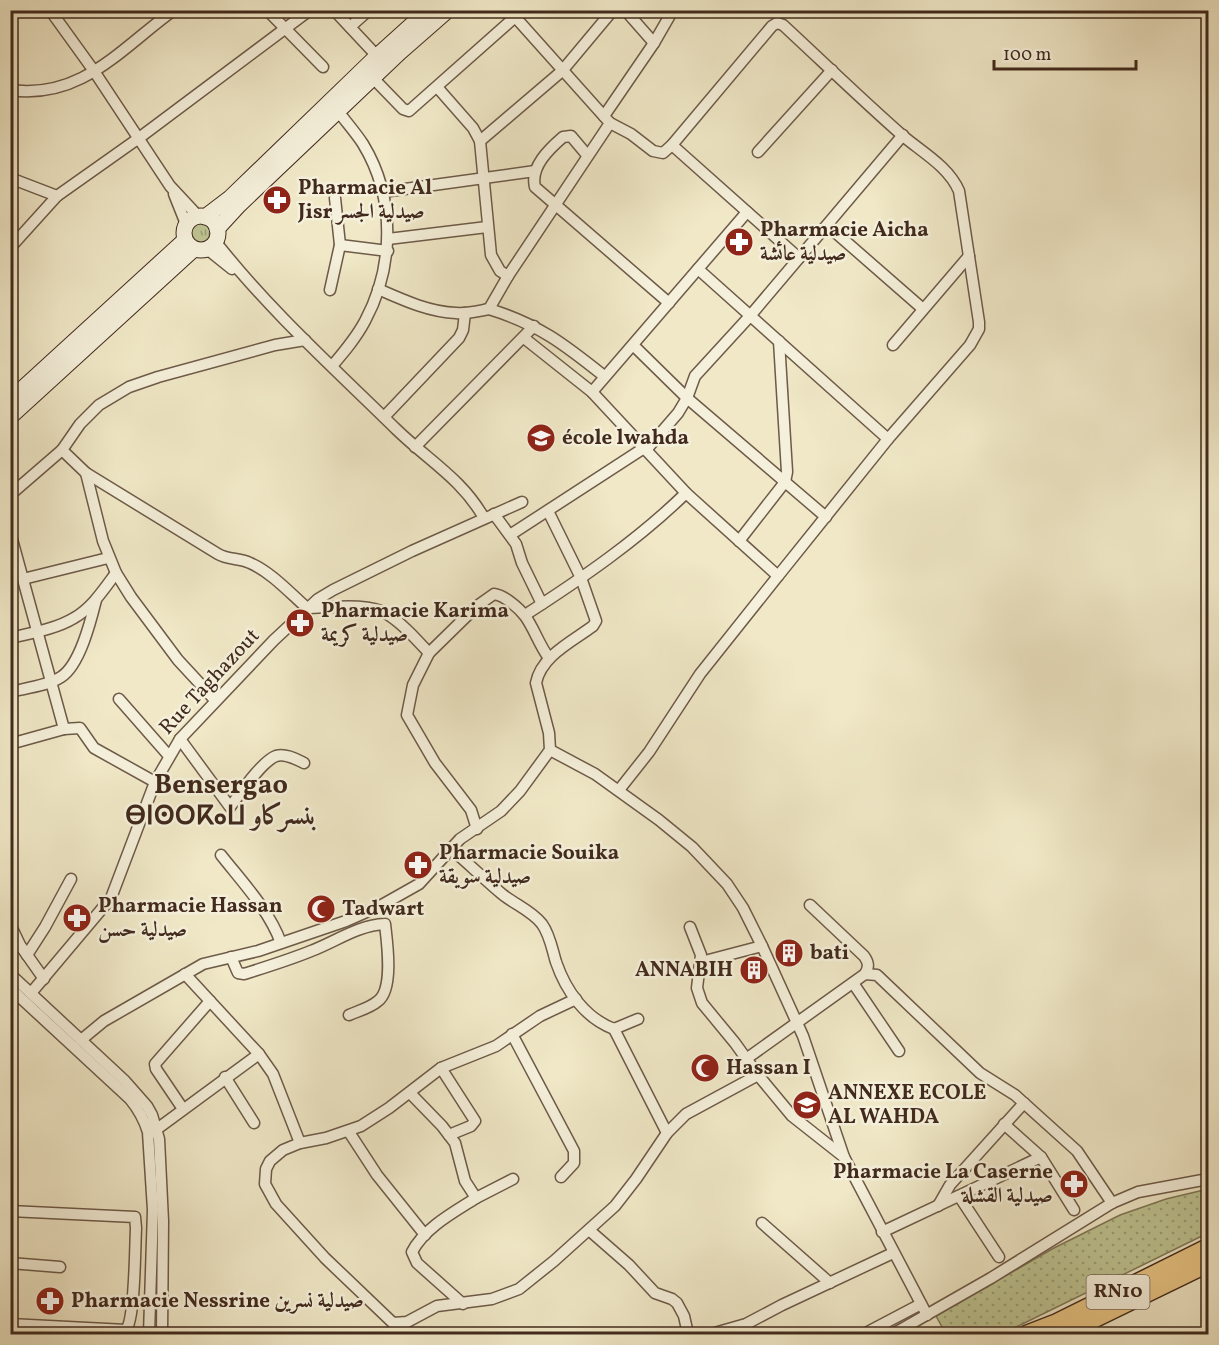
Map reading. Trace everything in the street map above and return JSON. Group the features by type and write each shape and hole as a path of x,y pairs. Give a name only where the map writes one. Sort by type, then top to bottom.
{"main road":[{"name":"RN10","path":"1026,1335 1209,1247"},
{"name":"RN10","path":"1064,1335 1209,1263"}],"street":[{"path":"50,10 94,71 170,186 196,219 213,221 204,242"},
{"path":"267,10 323,67"},
{"path":"10,248 57,196 139,138 310,10"},
{"path":"334,10 377,56"},
{"path":"350,27 369,10"},
{"path":"428,10 230,198 196,219 184,234 204,242 246,280 415,447 457,481 475,502 510,535 542,604"},
{"path":"12,407 204,242 239,205 448,10"},
{"path":"480,141 562,71 613,10"},
{"path":"625,10 654,43"},
{"path":"489,309 587,155 673,10"},
{"path":"10,90 24,92 49,90 73,84 94,71 169,12"},
{"path":"373,78 403,109 409,111 515,13 562,71 607,119 653,151 663,153 777,23 783,25 941,167 959,191 980,322 979,329 970,345 888,439 700,674 649,752 620,790"},
{"path":"758,152 832,70"},
{"path":"437,87 473,128 480,141 491,255 500,271 508,276"},
{"path":"332,366 351,344 366,320 378,289 388,251 383,192 363,144 338,111"},
{"path":"510,535 645,449 678,413 687,398 695,376 828,226 903,135"},
{"path":"587,155 571,136 562,136 539,163 533,180 535,187 669,303"},
{"path":"672,145 799,258"},
{"path":"383,192 535,171"},
{"path":"10,177 57,196"},
{"path":"330,290 340,245 335,198"},
{"path":"592,392 747,212"},
{"path":"828,226 923,309"},
{"path":"388,239 488,227"},
{"path":"340,245 388,251"},
{"path":"893,345 969,256"},
{"path":"698,269 888,439"},
{"path":"378,289 406,301 440,311 465,313 489,309 517,318 567,347 604,376"},
{"path":"384,417 459,338 463,330 465,313"},
{"path":"415,447 534,326"},
{"path":"524,338 592,392 686,493 778,576"},
{"path":"10,495 62,450 80,424 99,405 129,387 275,345 305,340"},
{"path":"739,541 785,482 788,472 778,341"},
{"path":"633,345 687,398 826,518"},
{"path":"62,450 86,473 218,554 251,563 285,588 306,608 354,607 385,612 401,624 429,653"},
{"path":"86,473 108,558 116,573 178,660 215,700"},
{"path":"525,615 581,578 655,522 686,493"},
{"name":"Rue Taghazout","path":"31,993 111,898 155,782 180,739 215,700 306,608 354,578 522,502"},
{"path":"81,1040 104,1021 203,963 281,944 346,921 380,906 419,884 437,866 450,848 501,812 512,800 550,750 549,733 536,683 538,676 549,658 595,623 581,578 548,510"},
{"path":"10,532 64,729"},
{"path":"23,579 108,558"},
{"path":"10,638 38,631 76,617 96,600 116,573"},
{"path":"477,829 471,810 435,763 407,715 413,685 429,653 477,606 494,594 503,597 525,615 539,645 549,658"},
{"path":"10,692 51,682 69,670 90,624 96,600"},
{"path":"118,699 169,756"},
{"path":"10,744 64,729 80,728 94,747 155,782"},
{"path":"180,739 230,807 264,765 276,756 286,756 304,763"},
{"path":"550,750 620,790 659,820 709,864 727,884 762,946 797,1023 814,1066 844,1157 927,1315"},
{"path":"450,848 502,894 542,923 563,980 590,1016 614,1029 667,1133"},
{"path":"221,855 268,916 281,944"},
{"path":"27,955 71,879"},
{"path":"746,1059 865,974 868,969 868,962 864,957 810,905"},
{"path":"348,1015 377,1002 385,991 388,958 385,924 380,906"},
{"path":"10,924 13,933 44,979"},
{"path":"231,957 238,973 244,975 313,950 335,939 385,924"},
{"path":"690,927 696,939 701,962 697,988 702,1003 792,1116 844,1157"},
{"path":"701,962 762,946"},
{"path":"10,974 139,1096 152,1115 157,1129 163,1221 162,1335"},
{"path":"185,974 259,1054 273,1074 300,1143"},
{"path":"865,974 877,975 883,980 980,1073 1024,1103 1077,1151 1112,1203"},
{"path":"853,982 899,1051"},
{"path":"10,988 140,1110 148,1132 153,1218 149,1335"},
{"path":"576,999 540,1016 496,1046 441,1068 375,1118 349,1132 300,1143 283,1150 270,1161 266,1169 265,1184 276,1204 325,1258 385,1316 397,1324 407,1322 437,1306 492,1299 519,1289 615,1206 667,1133 686,1114 758,1075"},
{"path":"183,1109 155,1064 210,1001"},
{"path":"614,1029 638,1019"},
{"path":"512,1034 574,1151 574,1163 561,1178"},
{"path":"157,1129 259,1054"},
{"path":"441,1068 475,1121 471,1126 449,1135"},
{"path":"225,1077 254,1123"},
{"path":"410,1093 449,1135 459,1154 465,1181 476,1198"},
{"path":"938,1206 950,1185 1024,1103"},
{"path":"1004,1124 1041,1157 1074,1210"},
{"path":"349,1132 377,1175 425,1235"},
{"path":"882,1232 1041,1157"},
{"path":"463,1304 413,1258 412,1252 425,1235 443,1220 476,1198 513,1179"},
{"path":"893,1335 1112,1203 1138,1192 1209,1179"},
{"path":"959,1196 999,1257"},
{"path":"10,1211 153,1218"},
{"path":"10,1324 126,1330 130,1324 132,1310 135,1217"},
{"path":"762,1223 830,1283"},
{"path":"589,1230 629,1265 655,1293 677,1303 684,1316 688,1335"},
{"path":"711,1335 746,1324 893,1253"},
{"path":"10,1263 60,1267"},
{"path":"864,1335 921,1304"}],"green space":[{"path":"200,219 210,223 214,233 210,243 200,247 190,243 186,233 190,223"},
{"path":"1208,1189 1206,1234 1008,1331 996,1334 946,1334 936,1316 1052,1249 1120,1215 1166,1199"}],"place":[{"name":"Pharmacie Al Jisr صيدلية الجسر","path":"277,200"},
{"name":"Pharmacie Aicha صيدلية عائشة","path":"739,242"},
{"name":"école lwahda","path":"541,438"},
{"name":"Pharmacie Karima صيدلية كريمة","path":"300,623"},
{"name":"Pharmacie Souika صيدلية سويقة","path":"418,865"},
{"name":"Tadwart","path":"321,909"},
{"name":"Pharmacie Hassan صيدلية حسن","path":"77,918"},
{"name":"bati","path":"789,953"},
{"name":"ANNABIH","path":"754,970"},
{"name":"Hassan I","path":"705,1068"},
{"name":"ANNEXE ECOLE AL WAHDA","path":"807,1105"},
{"name":"Pharmacie La Caserne صيدلية القشلة","path":"1074,1184"},
{"name":"Pharmacie Nessrine صيدلية نسرين","path":"50,1301"}],"district":[{"name":"Bensergao ⴱⵏⵙⵔⴽⴰⵡ بنسركاو","path":"221,802"}]}
